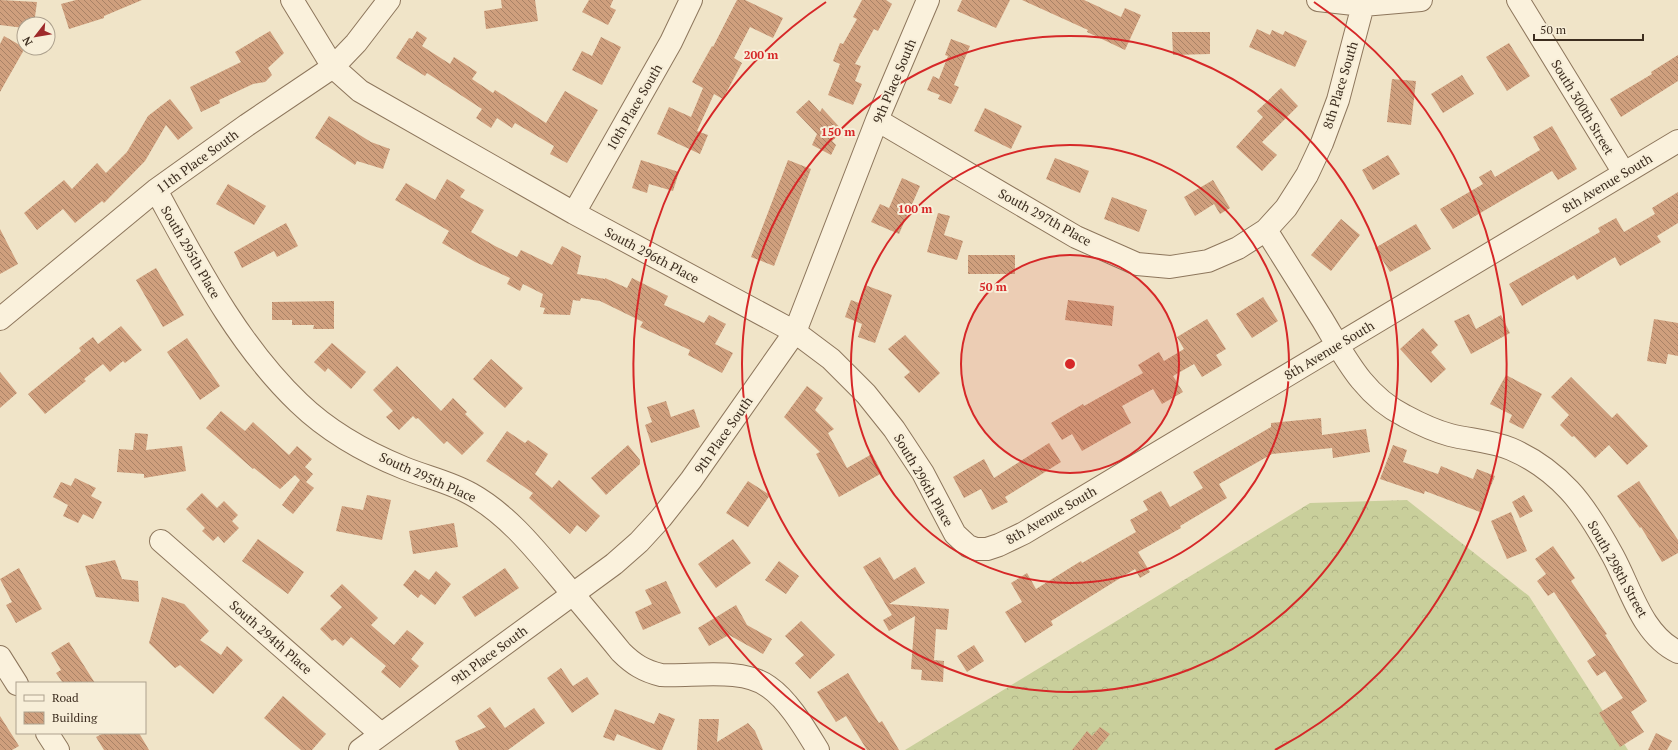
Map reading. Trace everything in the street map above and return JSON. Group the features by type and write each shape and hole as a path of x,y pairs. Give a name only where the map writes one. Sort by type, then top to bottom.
{"street":[{"name":"South 296th Place","path":"292,0 333,67 349,82 380,103 574,213 795,332 831,359 866,394 894,429 923,473 955,534 964,544 976,549"},
{"name":"11th Place South","path":"0,319 156,190 247,125 333,67 356,43 389,0"},
{"name":"10th Place South","path":"574,213 671,42 691,0"},
{"name":"9th Place South","path":"360,750 614,564 639,542 661,518 691,480 795,332 877,120 928,0"},
{"path":"1318,0 1363,5 1421,0"},
{"name":"South 300th Street","path":"1518,0 1624,173"},
{"name":"8th Place South","path":"1266,230 1286,208 1307,175 1322,143 1338,100 1363,5"},
{"name":"South 297th Place","path":"877,120 1076,238 1137,264 1170,267 1208,261 1238,248 1266,230"},
{"name":"8th Avenue South","path":"976,549 994,547 1024,533 1678,141"},
{"name":"South 295th Place","path":"156,190 200,271 236,328 276,378 299,403 325,424 358,446 405,468 437,479 471,494 492,508 527,540 622,652 642,669 651,673 673,676 721,675 745,677 760,681 769,686 786,705 818,750"},
{"name":"South 298th Street","path":"1266,230 1355,374 1374,395 1404,416 1449,435 1510,448 1534,461 1554,476 1569,490 1599,533 1613,556 1650,628 1667,646 1678,652"},
{"name":"South 294th Place","path":"161,541 381,734"},
{"path":"0,657 16,682"},
{"path":"48,734 58,750"}],"green space":[{"path":"1407,500 1529,596 1628,750 905,750 1310,503"}],"building":[{"path":"0,0 37,2 35,16 16,16 16,27 0,25"},
{"path":"76,0 142,0 104,16 104,18 69,29 61,4"},
{"path":"501,0 535,0 538,21 486,29 484,11 502,8"},
{"path":"589,0 613,0 610,7 616,10 608,25 582,12"},
{"path":"737,0 745,0 783,18 773,38 750,27 734,58 742,63 723,99 714,94 697,131 708,135 700,154 657,134 669,107 691,117 703,88 692,82 712,46 713,47"},
{"path":"862,0 886,0 892,4 878,31 874,29 855,64 861,66 855,81 862,84 853,105 828,95 840,64 833,61 840,43 843,44 857,19 853,17"},
{"path":"962,0 1010,0 996,28 957,11"},
{"path":"1022,0 1084,0 1121,17 1125,8 1141,15 1125,50 1087,32 1088,30"},
{"path":"1257,29 1270,35 1272,30 1283,35 1285,31 1307,41 1295,67 1249,47"},
{"path":"270,31 284,53 268,68 272,75 265,82 253,84 219,100 220,103 201,112 190,87 241,62 235,52"},
{"path":"417,31 427,38 422,46 450,64 454,57 477,72 472,79 493,93 495,90 546,123 565,91 598,110 567,163 550,154 554,146 515,123 512,128 497,118 491,128 476,118 482,109 427,73 425,76 396,58 409,38 412,39"},
{"path":"1172,32 1210,32 1210,54 1173,55"},
{"path":"4,36 16,43 16,56 20,56 0,92 0,44"},
{"path":"601,37 621,47 602,85 572,70 582,51 592,56"},
{"path":"951,39 970,46 954,85 959,87 951,104 938,99 940,95 927,90 933,76 939,79 948,56 945,55"},
{"path":"1509,43 1530,76 1507,91 1486,57"},
{"path":"1678,55 1678,81 1621,117 1610,99 1652,74 1651,72"},
{"path":"1462,75 1474,94 1443,113 1431,94"},
{"path":"1392,79 1416,81 1411,125 1387,122"},
{"path":"1281,88 1298,106 1262,142 1277,155 1262,171 1236,147 1263,117 1257,111"},
{"path":"170,99 193,128 178,140 166,125 145,161 104,203 102,201 75,223 63,209 37,230 24,213 64,180 72,189 97,163 106,173 127,152 148,116"},
{"path":"809,100 820,112 822,108 843,131 832,141 836,145 831,155 812,145 817,134 796,112"},
{"path":"985,108 1022,126 1011,149 974,131"},
{"path":"329,116 371,142 390,149 383,169 357,161 355,165 315,138"},
{"path":"1552,126 1577,169 1558,180 1552,171 1453,229 1440,209 1483,184 1479,177 1491,170 1495,177 1540,150 1533,137"},
{"path":"1388,155 1400,174 1373,190 1362,170"},
{"path":"1055,158 1089,171 1080,193 1046,179"},
{"path":"641,160 679,172 673,191 649,184 647,193 632,188"},
{"path":"788,160 811,169 774,266 751,257"},
{"path":"902,178 920,186 899,234 871,222 880,204 889,208"},
{"path":"447,179 465,190 460,197 484,210 471,232 495,246 517,257 521,250 552,265 562,246 581,256 577,274 605,278 627,288 632,278 668,296 664,305 704,323 709,315 726,324 715,344 733,353 722,373 688,355 690,350 640,327 643,322 600,301 581,298 580,301 573,300 570,315 543,314 545,308 540,307 543,294 523,284 520,291 507,284 510,278 475,262 442,243 449,231 395,200 406,183 435,200"},
{"path":"1213,180 1230,208 1220,214 1214,204 1195,216 1184,197"},
{"path":"228,184 266,206 254,225 216,204"},
{"path":"1678,192 1678,223 1657,236 1661,242 1620,266 1615,257 1577,280 1574,275 1522,306 1509,284 1600,232 1598,228 1616,218 1624,232 1655,214 1652,208"},
{"path":"1112,197 1147,210 1139,232 1104,219"},
{"path":"938,213 950,216 944,235 963,241 957,260 927,252"},
{"path":"1341,219 1360,235 1331,271 1311,255"},
{"path":"286,223 298,246 277,257 274,251 242,268 234,252"},
{"path":"1416,224 1431,249 1390,272 1375,248"},
{"path":"0,229 18,264 0,274"},
{"path":"968,255 1015,255 1015,274 968,274"},
{"path":"156,268 184,315 163,327 136,280"},
{"path":"865,285 892,295 875,343 858,337 862,324 845,317 851,300 859,303"},
{"path":"1263,297 1278,321 1252,338 1236,314"},
{"path":"1068,300 1114,306 1112,326 1065,320"},
{"path":"334,301 334,329 313,329 314,325 292,325 292,320 272,320 272,302"},
{"path":"1469,314 1476,329 1501,315 1510,333 1471,354 1454,321"},
{"path":"1207,319 1226,349 1216,355 1222,365 1202,377 1194,364 1173,376 1183,392 1162,404 1153,389 1122,406 1131,423 1082,451 1072,434 1062,440 1051,423 1083,404 1084,406 1143,373 1138,365 1159,352 1164,361 1184,349 1177,337"},
{"path":"1654,319 1678,323 1678,356 1668,354 1666,364 1647,361"},
{"path":"121,326 142,350 125,363 123,361 110,372 103,364 84,379 86,381 45,414 28,394 81,351 79,348 93,337 98,344"},
{"path":"1423,328 1438,345 1431,352 1446,369 1431,383 1400,349"},
{"path":"905,335 940,373 919,393 904,377 910,372 888,349"},
{"path":"187,338 220,386 200,400 167,352"},
{"path":"332,343 366,372 351,389 328,368 325,372 314,362"},
{"path":"491,359 523,388 505,408 473,379"},
{"path":"397,366 441,411 453,398 467,412 465,414 484,433 462,455 447,441 444,444 418,418 416,419 413,416 399,430 386,417 393,411 373,390"},
{"path":"0,372 17,393 0,408"},
{"path":"1506,375 1542,394 1523,429 1509,422 1512,415 1490,404"},
{"path":"1571,377 1612,418 1617,413 1648,446 1627,465 1609,445 1595,458 1574,436 1572,437 1560,425 1569,415 1551,397"},
{"path":"807,386 823,398 815,410 834,429 828,433 847,468 872,454 882,473 839,497 816,454 820,452 784,417"},
{"path":"666,401 671,417 694,409 700,427 651,443 645,425 652,422 647,407"},
{"path":"221,411 245,431 253,422 289,455 297,446 312,459 305,467 313,474 306,482 314,488 293,514 282,505 300,480 295,475 280,489 254,468 253,469 206,428"},
{"path":"1321,418 1322,435 1366,429 1370,452 1333,458 1332,448 1272,454 1219,484 1227,498 1180,526 1181,528 1138,552 1150,572 1140,578 1135,569 1051,621 1053,625 1025,643 1005,612 1022,602 1011,583 1027,573 1036,589 1081,561 1082,563 1136,532 1130,520 1148,510 1143,501 1161,491 1170,507 1203,488 1193,472 1271,427 1271,423"},
{"path":"507,431 525,443 528,440 548,454 535,474 552,488 559,480 600,516 586,532 577,525 570,534 529,498 533,493 486,461"},
{"path":"135,433 148,434 146,450 182,446 186,471 144,478 144,474 117,472 119,449 133,450"},
{"path":"1049,443 1061,462 1005,497 1008,502 992,510 981,489 964,498 953,477 984,459 994,478"},
{"path":"628,445 640,460 640,464 606,495 591,478"},
{"path":"1393,445 1407,450 1403,462 1438,474 1441,466 1473,479 1477,469 1495,476 1480,512 1425,491 1424,494 1380,479"},
{"path":"75,478 96,488 91,496 102,502 93,519 83,514 78,523 63,516 68,505 53,497 61,482 71,486"},
{"path":"748,481 770,495 748,527 726,513"},
{"path":"1639,481 1678,540 1678,553 1662,562 1641,527 1640,528 1617,496"},
{"path":"202,493 217,508 224,501 238,515 232,521 239,528 224,543 218,536 213,541 202,531 205,528 186,509"},
{"path":"367,495 391,500 382,540 336,531 342,506 363,510"},
{"path":"1524,495 1533,511 1520,518 1512,502"},
{"path":"1511,512 1527,551 1507,559 1491,521"},
{"path":"454,523 458,547 413,554 409,531"},
{"path":"258,539 304,572 288,594 242,561"},
{"path":"733,539 751,563 716,588 698,564"},
{"path":"1553,546 1575,578 1571,581 1607,634 1605,635 1647,701 1631,712 1644,732 1620,747 1599,713 1623,698 1605,671 1597,676 1587,661 1596,655 1554,592 1548,596 1537,581 1546,574 1535,559"},
{"path":"880,557 894,580 915,567 925,583 889,604 949,609 947,630 936,629 934,660 944,661 943,682 921,680 922,670 911,669 915,616 889,631 883,620 892,615 863,567"},
{"path":"115,560 122,579 138,581 139,602 96,597 85,566"},
{"path":"779,561 799,576 786,594 765,580"},
{"path":"19,568 42,609 16,623 6,605 12,602 0,579"},
{"path":"505,568 519,588 475,617 462,597"},
{"path":"415,570 429,580 436,571 451,584 435,605 421,594 418,598 403,585"},
{"path":"666,581 681,613 643,630 635,612 652,604 645,590"},
{"path":"342,584 378,618 371,625 394,645 407,630 424,643 411,659 419,666 400,688 381,672 386,666 351,637 343,646 335,639 332,641 320,629 342,607 330,596"},
{"path":"162,597 184,604 209,631 200,640 221,655 227,646 243,660 213,694 180,665 175,668 149,643"},
{"path":"736,605 747,625 772,639 763,654 729,635 709,646 698,628"},
{"path":"801,621 835,655 810,679 795,663 804,655 785,636"},
{"path":"69,642 94,682 62,682 56,673 61,670 51,653"},
{"path":"974,645 984,661 967,672 957,656"},
{"path":"561,668 573,686 587,677 599,694 572,713 547,678"},
{"path":"848,673 879,723 882,721 899,750 867,750 846,716 836,722 817,692"},
{"path":"283,696 326,734 312,750 301,750 264,718"},
{"path":"490,707 505,728 534,708 545,723 508,750 459,750 455,741 486,727 477,716"},
{"path":"615,709 654,724 659,713 675,719 662,750 657,750 617,734 614,741 603,737"},
{"path":"0,716 19,746 12,750 0,750"},
{"path":"699,719 719,719 717,742 748,723 755,731 763,750 697,750"},
{"path":"1100,727 1110,734 1097,750 1072,750 1087,731 1092,736"},
{"path":"1656,733 1672,741 1667,750 1648,750"},
{"path":"102,734 140,734 149,750 104,750 96,737"}]}
